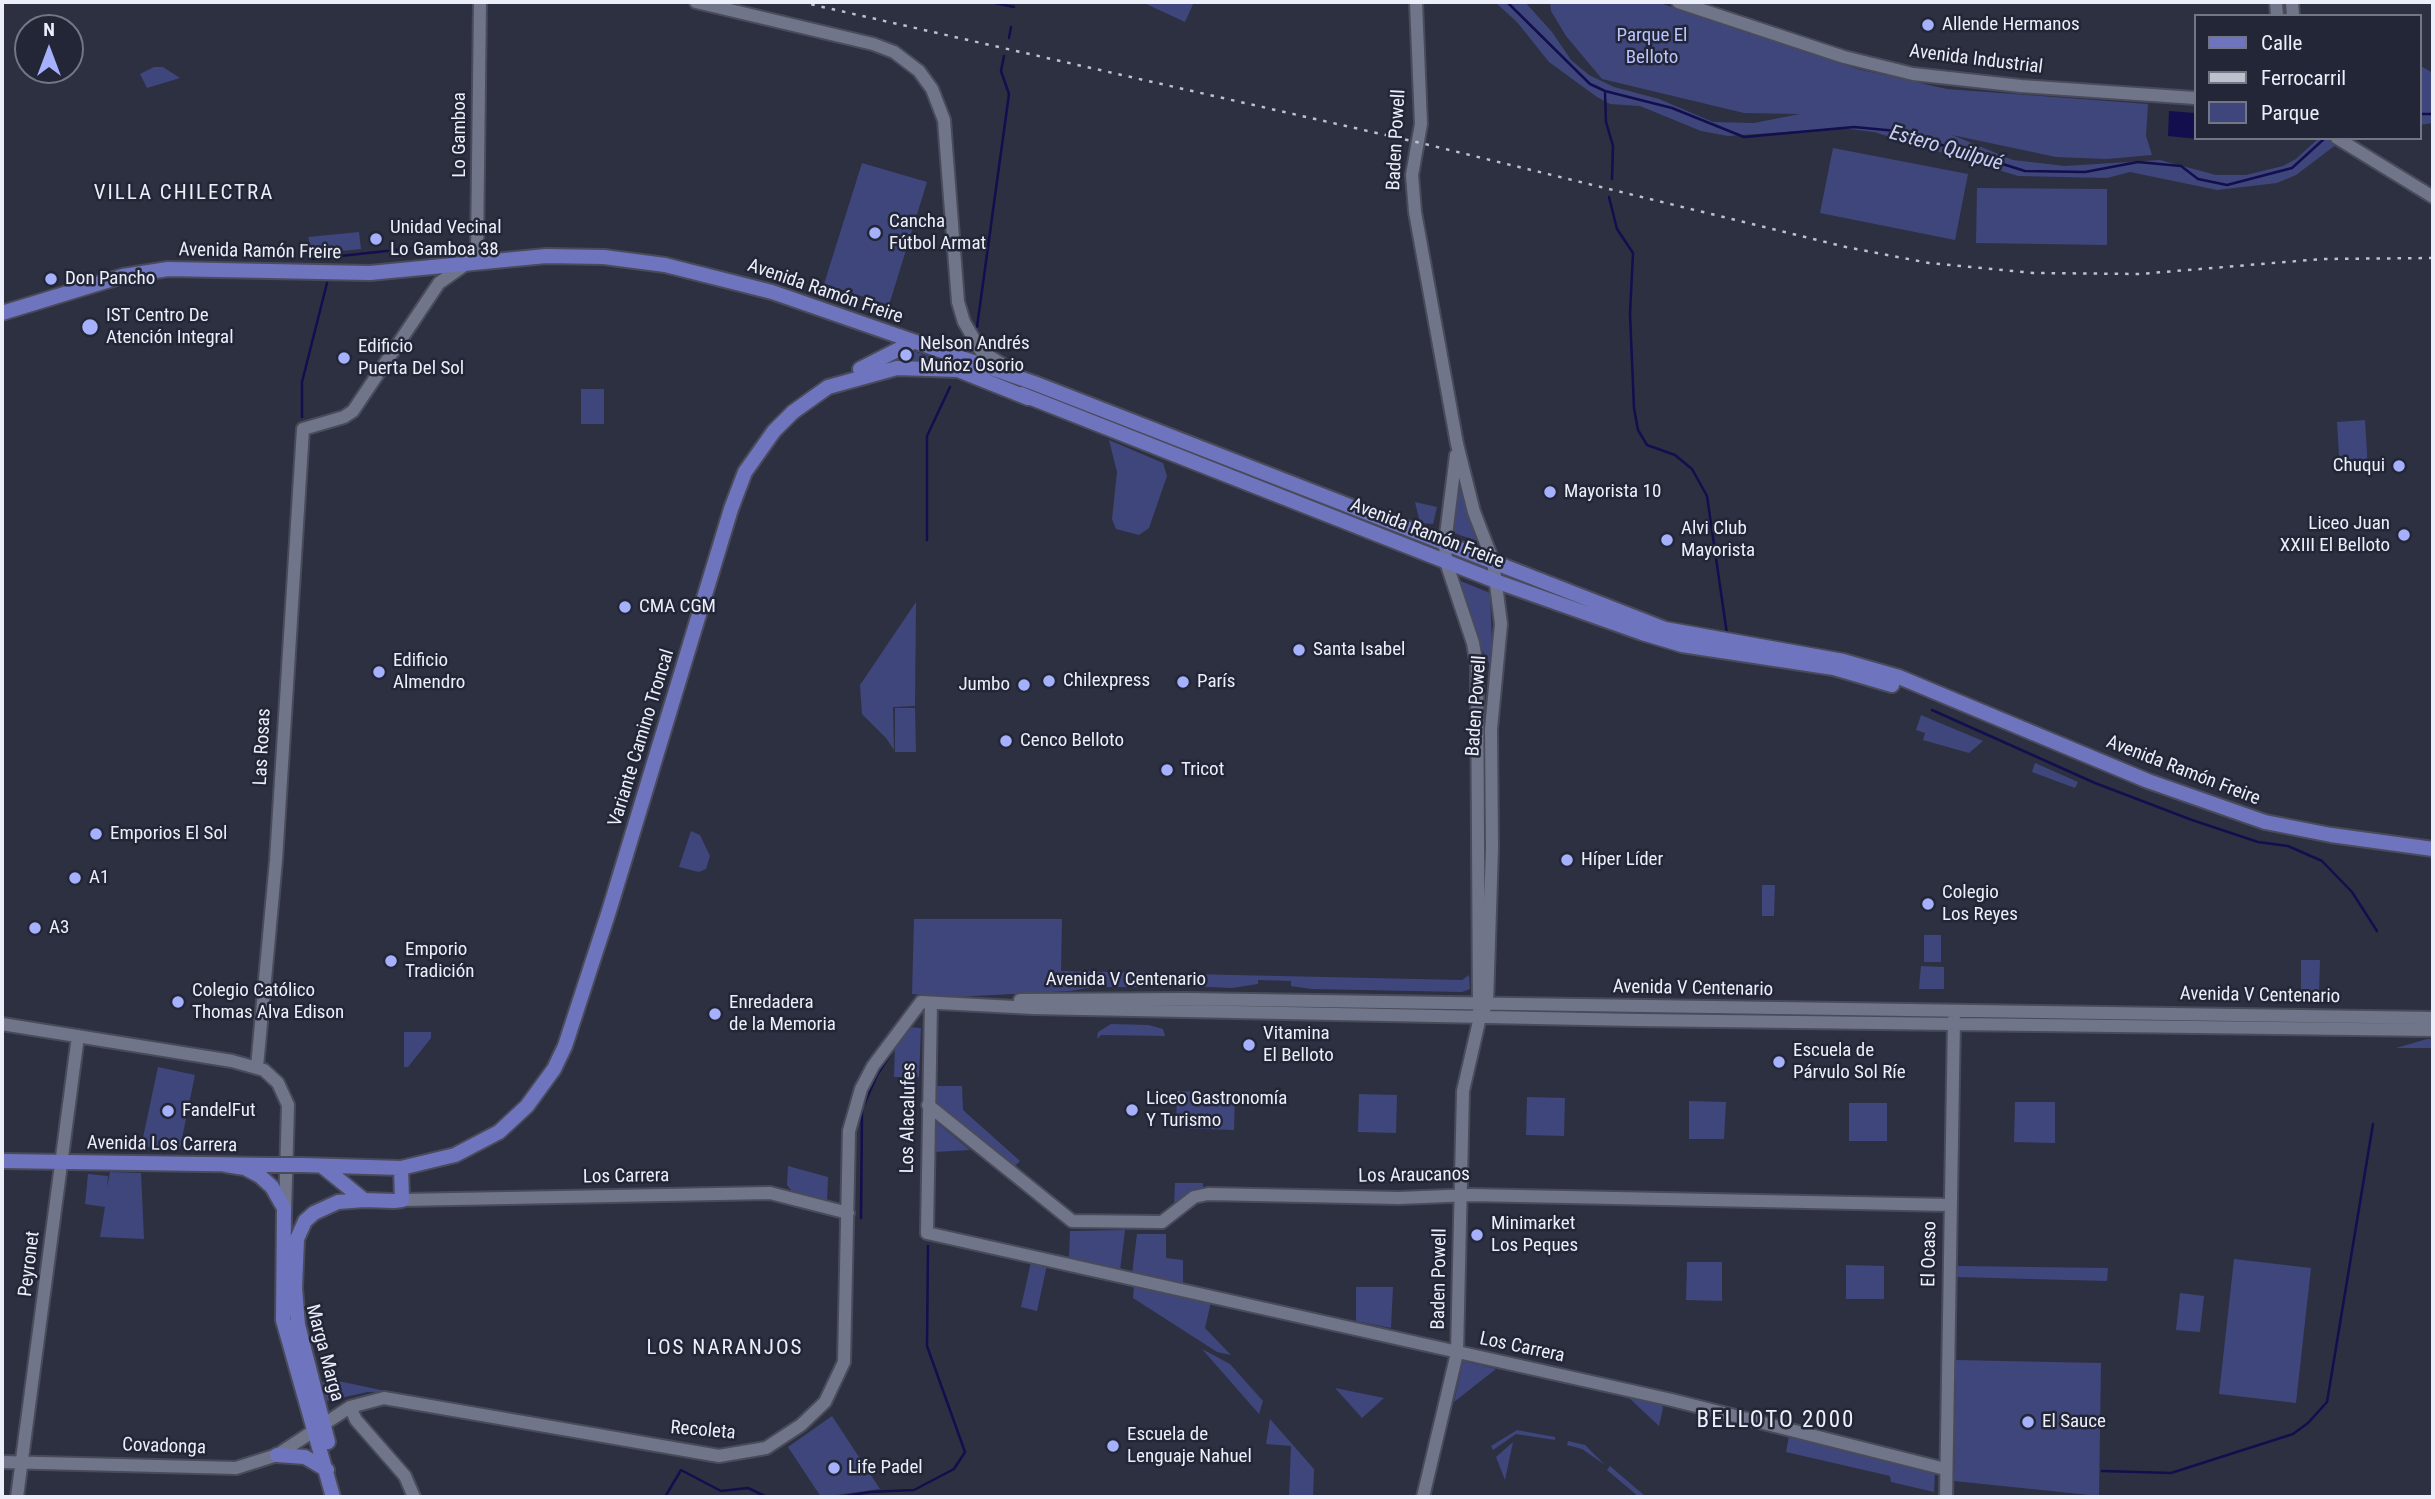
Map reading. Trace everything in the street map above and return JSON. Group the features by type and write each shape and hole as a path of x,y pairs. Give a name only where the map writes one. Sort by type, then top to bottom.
{"main road":[{"name":"Avenida Ramón Freire","path":"2,313 143,272 167,270 370,273 576,256 666,265 772,292 1034,383 1648,624 1680,634 1843,660 1899,677 2225,811 2331,835 2433,849"},
{"path":"828,387 912,342"},
{"name":"Avenida Ramón Freire","path":"929,348 1028,397 1498,582 1658,639 1704,649 1834,668 1896,686 1930,692"},
{"name":"Variante Camino Troncal","path":"321,1166 401,1168 455,1155 499,1132 527,1106 554,1069 565,1046 590,972 712,568 745,472 774,431 793,412 828,387 879,371 929,367 958,370 1028,397"},
{"path":"1704,649 1731,642"},
{"name":"Avenida Los Carrera","path":"2,1161 321,1166"},
{"path":"225,1165 245,1168 266,1181 281,1201 285,1216"},
{"path":"321,1166 364,1199"},
{"path":"301,1346 295,1288 299,1233 309,1217 338,1202 364,1199 402,1200 401,1168"},
{"name":"Marga Marga","path":"285,1216 283,1320 343,1497"},
{"name":"Marga Marga","path":"301,1346 333,1497"},
{"path":"277,1455 305,1457 327,1470"}],"street":[{"name":"Lo Gamboa","path":"466,264 477,249 479,234 480,2"},
{"path":"696,2 873,44 894,52 919,71 933,89 944,120 956,279 964,322 981,351 1034,383"},
{"name":"Baden Powell","path":"1416,2 1421,124 1412,190 1457,444 1474,512 1493,561 1498,582 1501,624 1498,681 1491,729 1492,848 1481,1008 1463,1091 1457,1353 1423,1497"},
{"name":"Avenida Industrial","path":"1678,2 1844,57 1913,74 2021,86 2194,98"},
{"path":"2340,140 2433,197"},
{"name":"Las Rosas","path":"257,1067 276,860 303,429 344,417 353,411 439,283 466,264"},
{"name":"Baden Powell","path":"1457,444 1445,543 1446,562 1473,643 1478,700 1482,790 1481,1008"},
{"path":"1473,643 1484,666 1498,681"},
{"path":"1492,848 1482,790 1493,774"},
{"name":"Avenida V Centenario","path":"926,1003 1075,999 2433,1030"},
{"name":"Los Alacalufes","path":"926,1003 927,1233"},
{"name":"Recoleta","path":"319,1426 350,1407 384,1398 699,1453 732,1455 766,1448 801,1425 825,1402 844,1362 848,1143 854,1108 873,1066 926,1003"},
{"name":"Avenida V Centenario","path":"1954,1019 2433,1018"},
{"name":"El Ocaso","path":"1946,1497 1954,1019"},
{"path":"2,1024 257,1067"},
{"name":"Peyronet","path":"17,1497 78,1036"},
{"name":"Marga Marga","path":"257,1067 278,1083 288,1105 285,1216 291,1315 301,1346"},
{"name":"Los Araucanos","path":"928,1105 1035,1195 1072,1221 1162,1222 1194,1197 1208,1194 1950,1205"},
{"name":"Los Carrera","path":"402,1200 780,1195 848,1213"},
{"name":"Los Carrera","path":"927,1233 1672,1400 1945,1469"},
{"path":"350,1407 356,1420 405,1476 414,1497"},
{"name":"Covadonga","path":"2,1462 236,1468 277,1455 319,1426"}],"green space":[{"path":"1142,2 1194,2 1185,22"},
{"name":"Parque El Belloto","path":"1495,2 1525,2 1552,32 1571,60 1589,75 1614,87 1659,99 1713,122 1754,123 1800,114 1744,113 1602,79 1566,36 1551,11 1550,2 1657,2 1857,69 1947,89 2148,104 2146,136 2152,155 2107,159 2056,157 1952,135 2013,160 2065,166 2160,160 2216,175 2246,175 2283,166 2296,159 2317,140 2342,140 2296,175 2277,183 2217,190 2130,172 2107,178 2018,176 1874,132 1842,128 1728,136 1701,131 1640,106 1610,104 1597,97 1549,62 1517,22"},
{"path":"2421,66 2433,73 2433,123 2421,125"},
{"path":"154,67 163,67 180,78 147,88 140,74"},
{"path":"1833,148 1968,174 1955,240 1820,213"},
{"name":"Cancha Fútbol Armat","path":"862,163 927,182 889,305 824,284"},
{"path":"1977,188 2107,189 2107,245 1976,243"},
{"path":"359,232 361,249 313,254 308,237"},
{"path":"911,350 937,360 885,363"},
{"path":"581,389 604,389 604,424 581,424"},
{"path":"2365,420 2368,470 2340,472 2337,422"},
{"path":"1109,440 1163,463 1167,476 1149,528 1139,535 1116,529 1112,519 1117,472"},
{"path":"1460,484 1464,484 1480,542 1451,532"},
{"path":"1415,502 1437,507 1433,524 1420,523"},
{"path":"1458,580 1490,593 1493,671 1477,640"},
{"path":"916,602 915,706 893,707 894,750 862,714 860,685"},
{"path":"895,708 915,708 916,752 895,752"},
{"path":"1921,715 1983,741 1969,753 1923,740 1925,733 1916,730"},
{"path":"2035,763 2078,782 2075,788 2032,772"},
{"path":"691,831 700,835 710,856 706,869 699,872 679,867"},
{"path":"1762,885 1775,885 1774,916 1762,916"},
{"path":"914,919 1062,919 1061,971 1162,973 1161,987 1093,987 1070,991 955,997 912,994"},
{"path":"1924,935 1941,935 1941,962 1924,962"},
{"path":"2301,960 2320,960 2319,993 2301,993"},
{"path":"1921,966 1944,967 1944,989 1919,989"},
{"path":"1189,974 1462,980 1469,975 1470,989 1462,992 1311,989 1291,986 1291,981 1258,980 1258,984 1232,988 1190,986"},
{"path":"1111,1024 1149,1025 1163,1029 1165,1036 1101,1035 1097,1039 1098,1032"},
{"path":"908,1027 921,1028 919,1077 894,1077 895,1046"},
{"path":"404,1032 431,1032 431,1038 408,1067 404,1067"},
{"path":"2433,1039 2433,1048 2396,1048"},
{"name":"FandelFut","path":"158,1067 195,1075 180,1148 141,1147"},
{"path":"936,1086 962,1086 963,1110 1020,1161 1013,1168 941,1109 935,1102"},
{"path":"1177,1091 1235,1093 1234,1130 1176,1128"},
{"path":"1359,1094 1397,1095 1396,1133 1358,1132"},
{"path":"1527,1097 1565,1098 1564,1136 1526,1135"},
{"path":"1689,1101 1726,1102 1724,1139 1689,1139"},
{"path":"2015,1102 2055,1102 2055,1143 2014,1142"},
{"path":"1849,1103 1887,1103 1887,1141 1849,1141"},
{"path":"934,1120 970,1150 934,1152"},
{"path":"788,1166 828,1177 827,1201 791,1190 787,1185"},
{"path":"110,1172 141,1173 144,1239 100,1237 105,1207 85,1204 88,1174 108,1176 107,1188"},
{"path":"1175,1183 1203,1183 1203,1188 1190,1193 1174,1207"},
{"path":"1125,1230 1120,1270 1069,1257 1070,1231"},
{"path":"1137,1234 1166,1234 1166,1258 1183,1260 1183,1285 1132,1274"},
{"path":"2234,1259 2311,1268 2296,1403 2219,1394"},
{"path":"1031,1262 1047,1265 1037,1311 1021,1307"},
{"path":"1687,1262 1722,1262 1722,1301 1686,1300"},
{"path":"1846,1265 1884,1266 1884,1299 1846,1299"},
{"path":"1958,1266 2108,1268 2107,1281 1957,1277 1955,1275"},
{"path":"1134,1284 1211,1302 1205,1328 1231,1355 1217,1352 1133,1298"},
{"path":"1356,1287 1393,1287 1391,1328 1356,1321"},
{"path":"2180,1293 2204,1296 2200,1332 2176,1330"},
{"path":"1202,1349 1230,1364 1263,1401 1259,1414"},
{"name":"El Sauce","path":"1956,1360 2101,1363 2099,1496 1954,1481"},
{"path":"1463,1361 1496,1369 1454,1402"},
{"path":"329,1379 390,1392 368,1392 326,1401 322,1382"},
{"path":"1335,1388 1384,1398 1362,1418"},
{"path":"1628,1397 1661,1404 1663,1408 1659,1426"},
{"name":"Life Padel","path":"832,1416 880,1489 821,1497 788,1447"},
{"path":"1270,1419 1314,1469 1313,1497 1289,1497 1291,1446 1266,1444"},
{"path":"1517,1430 1555,1437 1555,1440 1516,1434 1493,1450 1491,1446"},
{"path":"1789,1436 1935,1472 1934,1492 1891,1482 1890,1476 1786,1452"},
{"path":"1568,1441 1585,1445 1605,1465 1582,1449 1567,1445"},
{"path":"1513,1442 1505,1480 1496,1457"},
{"path":"1610,1466 1645,1497 1639,1497 1607,1470"}],"shaded area":[{"path":"2169,111 2194,113 2194,139 2168,136"}],"waterway":[{"path":"990,2 1014,7"},
{"name":"Estero Quilpué","path":"1507,2 1590,84 1605,91 1672,108 1744,137 1854,127 1897,131 2025,171 2085,172 2138,162 2181,166 2198,179 2227,185 2292,168 2323,140"},
{"path":"1009,38 1011,27"},
{"path":"977,327 1009,94 1001,71 1004,56"},
{"path":"1605,93 1606,122 1613,146 1612,179"},
{"name":"Estero Quilpué","path":"2421,114 2433,114"},
{"path":"1609,197 1617,229 1633,253 1630,314 1634,408 1638,430 1647,445 1675,455 1692,469 1707,496 1727,634"},
{"path":"313,259 450,244"},
{"path":"302,417 302,382 327,283"},
{"path":"927,540 927,436 950,387"},
{"path":"1932,710 2095,783 2192,820 2258,842 2288,846 2322,861 2352,892 2377,931"},
{"path":"861,1218 862,1109 877,1075 890,1055"},
{"path":"2102,1471 2171,1473 2293,1434 2308,1423 2327,1402 2373,1124"},
{"path":"840,1497 870,1492 914,1490 954,1469 965,1452 927,1346 928,1246"},
{"path":"665,1497 681,1470 721,1491 748,1488 767,1497"}],"railway":[{"path":"801,2 1425,144 1846,247 1929,263 2033,273 2139,274 2322,259 2433,258"}],"place":[{"name":"Allende Hermanos","path":"1928,25"},
{"name":"Cancha Fútbol Armat","path":"875,233"},
{"name":"Unidad Vecinal Lo Gamboa 38","path":"376,239"},
{"name":"Don Pancho","path":"51,279"},
{"name":"IST Centro De Atención Integral","path":"90,327"},
{"name":"Nelson Andrés Muñoz Osorio","path":"906,355"},
{"name":"Edificio Puerta Del Sol","path":"344,358"},
{"name":"Chuqui","path":"2399,466"},
{"name":"Mayorista 10","path":"1550,492"},
{"name":"Liceo Juan XXIII El Belloto","path":"2404,535"},
{"name":"Alvi Club Mayorista","path":"1667,540"},
{"name":"CMA CGM","path":"625,607"},
{"name":"Santa Isabel","path":"1299,650"},
{"name":"Edificio Almendro","path":"379,672"},
{"name":"Chilexpress","path":"1049,681"},
{"name":"París","path":"1183,682"},
{"name":"Jumbo","path":"1024,685"},
{"name":"Cenco Belloto","path":"1006,741"},
{"name":"Tricot","path":"1167,770"},
{"name":"Emporios El Sol","path":"96,834"},
{"name":"Híper Líder","path":"1567,860"},
{"name":"A1","path":"75,878"},
{"name":"Colegio Los Reyes","path":"1928,904"},
{"name":"A3","path":"35,928"},
{"name":"Emporio Tradición","path":"391,961"},
{"name":"Colegio Católico Thomas Alva Edison","path":"178,1002"},
{"name":"Enredadera de la Memoria","path":"715,1014"},
{"name":"Vitamina El Belloto","path":"1249,1045"},
{"name":"Escuela de Párvulo Sol Ríe","path":"1779,1062"},
{"name":"Liceo Gastronomía Y Turismo","path":"1132,1110"},
{"name":"FandelFut","path":"168,1111"},
{"name":"Minimarket Los Peques","path":"1477,1235"},
{"name":"El Sauce","path":"2028,1422"},
{"name":"Escuela de Lenguaje Nahuel","path":"1113,1446"},
{"name":"Life Padel","path":"834,1468"}],"district":[{"name":"VILLA CHILECTRA","path":"184,194"},
{"name":"LOS NARANJOS","path":"725,1349"},
{"name":"BELLOTO 2000","path":"1776,1421"}]}
